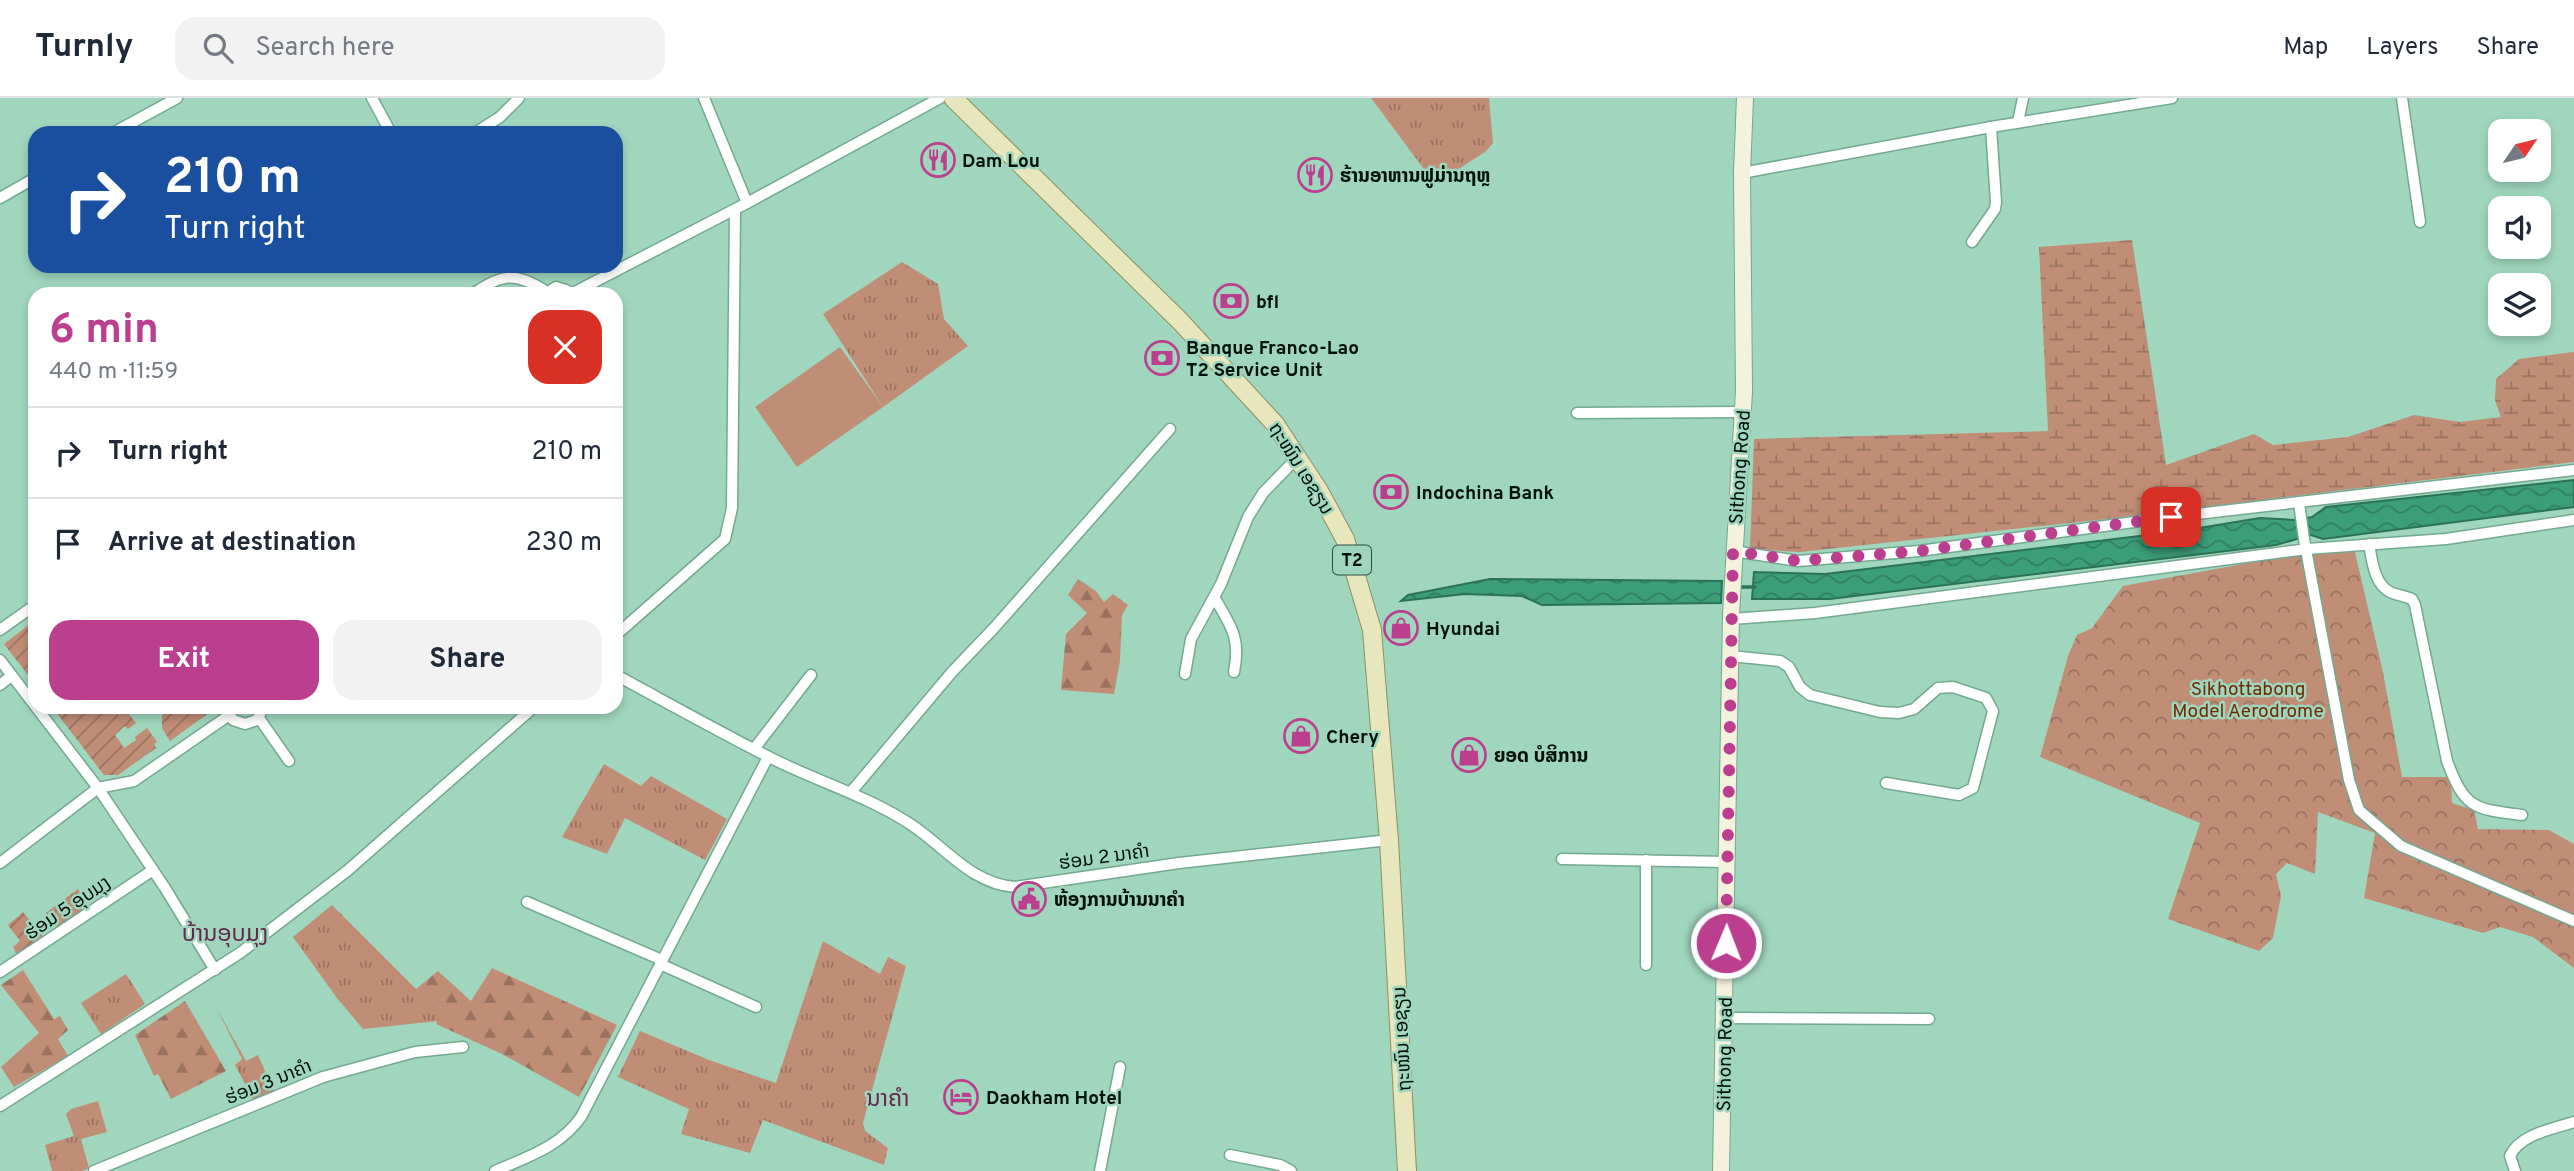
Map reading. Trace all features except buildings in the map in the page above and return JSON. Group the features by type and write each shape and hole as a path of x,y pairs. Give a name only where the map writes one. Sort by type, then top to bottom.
{"main road":[{"name":"ຖະໜົນ ເອຊຽນ","path":"953,98 1189,331 1276,424 1319,491 1345,539 1372,630 1389,840 1407,1171"},
{"name":"Sithong Road","path":"1721,1171 1731,617 1742,412 1742,173 1745,98"}],"street":[{"path":"126,126 177,98"},
{"path":"372,98 387,126"},
{"path":"486,126 500,117 519,98"},
{"path":"704,98 747,203"},
{"path":"623,267 735,210 940,98"},
{"path":"2018,122 2022,98"},
{"path":"1742,173 2018,122 2172,98"},
{"path":"2402,98 2420,222"},
{"path":"1972,242 1995,209 1991,127"},
{"path":"0,198 28,182"},
{"path":"623,629 725,539 730,522 735,210"},
{"path":"585,287 612,273"},
{"path":"482,287 492,280 507,278 527,280 537,287"},
{"path":"1577,413 1742,412"},
{"path":"851,792 952,672 1170,429"},
{"path":"1185,674 1191,639 1214,597 1255,505 1263,492 1297,457"},
{"path":"1733,551 1798,561 1919,551 2300,508 2574,470"},
{"path":"2300,508 2349,780 2359,810 2401,846 2574,921"},
{"path":"1731,617 1828,611 2305,544 2369,544 2446,539 2574,520"},
{"path":"2369,544 2381,584 2387,591 2412,599 2415,604 2447,761 2454,780 2462,794 2484,810 2522,815"},
{"path":"1214,597 1237,641 1234,673"},
{"path":"0,630 28,610"},
{"path":"1731,656 1780,661 1789,667 1800,687 1810,695 1880,712 1899,713 1914,709 1938,688 1953,687 1986,698 1993,711 1973,788 1959,795 1886,783"},
{"path":"0,660 28,698"},
{"path":"754,749 811,675"},
{"path":"0,685 11,676"},
{"name":"ຮ່ອມ 2 ນາຄຳ","path":"623,679 768,757 851,792 908,822 968,869 990,883 1002,886 1015,887 1179,863 1389,840"},
{"path":"41,714 98,788 215,970"},
{"path":"0,863 98,788 134,781 223,714"},
{"path":"229,714 233,720 245,724 259,714"},
{"path":"263,714 289,761"},
{"path":"0,1106 240,953 347,871 526,714"},
{"path":"495,1171 544,1150 572,1130 768,757"},
{"path":"1562,859 1727,862"},
{"path":"1646,860 1646,965"},
{"name":"ຮ່ອມ 5 ອຸບມຸງ","path":"0,972 153,870"},
{"path":"527,902 756,1007"},
{"path":"1725,1018 1929,1020"},
{"name":"ຮ່ອມ 3 ນາຄຳ","path":"94,1171 323,1077 415,1052 463,1047"},
{"path":"1100,1171 1120,1067"},
{"path":"2515,1171 2510,1156 2515,1146 2574,1122"},
{"path":"1230,1155 1280,1165 1291,1171"}],"green space":[{"path":"1371,98 1489,98 1493,143 1485,152 1435,184"},
{"path":"2132,240 2166,465 2254,434 2273,445 2348,437 2414,415 2460,422 2501,417 2495,400 2496,379 2519,359 2574,352 2574,462 2098,520 1800,552 1750,549 1754,439 2048,431 2039,247"},
{"path":"902,262 938,284 944,319 968,346 883,407 823,314"},
{"path":"840,347 883,407 797,467 755,407"},
{"name":"Sikhottabong Model Aerodrome","path":"2353,544 2383,672 2402,777 2451,777 2452,803 2474,810 2478,829 2549,830 2574,844 2574,968 2533,937 2500,927 2483,933 2364,898 2375,833 2318,812 2315,874 2287,863 2276,874 2281,896 2273,938 2259,951 2168,919 2200,823 2040,757 2068,656 2077,635 2092,628 2123,586"},
{"path":"1078,579 1096,591 1104,602 1113,594 1128,605 1122,615 1120,661 1114,694 1061,690 1066,634 1087,613 1068,595"},
{"path":"28,625 28,675 4,644"},
{"path":"57,714 129,714 136,723 128,729 125,726 115,735 124,748 147,728 157,742 154,744 156,748 118,775 104,775"},
{"path":"207,714 170,741 162,728 162,715"},
{"path":"604,764 641,786 651,776 727,819 705,860 625,818 607,854 562,837"},
{"path":"78,889 89,907 58,930 46,913"},
{"path":"332,905 416,989 442,1009 438,1021 363,1029 293,937"},
{"path":"23,912 45,939 18,957 13,947 20,941 8,925"},
{"path":"823,941 880,974 888,957 906,966 863,1123 865,1131 888,1148 884,1165 763,1120 750,1153 681,1134 689,1109 618,1077 640,1031 709,1060 776,1083"},
{"path":"492,968 617,1025 579,1097 502,1054 436,1024 442,1009 416,989 438,971 471,1001"},
{"path":"23,970 54,1019 60,1016 68,1030 58,1039 68,1056 14,1087 1,1067 39,1033 1,985"},
{"path":"126,974 145,1004 101,1034 81,1003"},
{"path":"185,1001 226,1071 171,1099 158,1074 154,1076 135,1035"},
{"path":"216,1007 246,1061 258,1055 274,1092 254,1101 235,1065 242,1059"},
{"path":"98,1101 107,1132 81,1139 89,1168 82,1171 52,1171 45,1145 74,1136 66,1114 71,1109"}],"water":[{"path":"2574,480 2574,507 2323,539 2311,535 2276,545 1830,599 1752,599 1754,572 1825,574 2181,531 2260,518 2295,520 2312,517 2326,507"},
{"path":"1490,579 1722,581 1721,603 1542,605 1522,596 1465,594 1401,601 1408,595"}],"waterway":[{"path":"1738,587 1755,587"}],"place":[{"name":"Dam Lou","path":"938,160"},
{"name":"ຮ້ານອາຫານຟູມ່ານຖຫຼ","path":"1315,175"},
{"name":"bfl","path":"1231,301"},
{"name":"Banque Franco-Lao T2 Service Unit","path":"1162,358"},
{"name":"Indochina Bank","path":"1391,492"},
{"name":"Hyundai","path":"1401,628"},
{"name":"Chery","path":"1301,736"},
{"name":"ຍອດ ບໍສິການ","path":"1469,755"},
{"name":"ຫ້ອງການບ້ານນາຄໍາ","path":"1029,899"},
{"name":"Daokham Hotel","path":"961,1097"}],"district":[{"name":"ບ້ານອຸບມຸງ","path":"225,933"},
{"name":"ນາຄຳ","path":"888,1098"}],"route":[{"path":"1726,943 1733,551 1798,561 1919,551 2171,517"}]}
